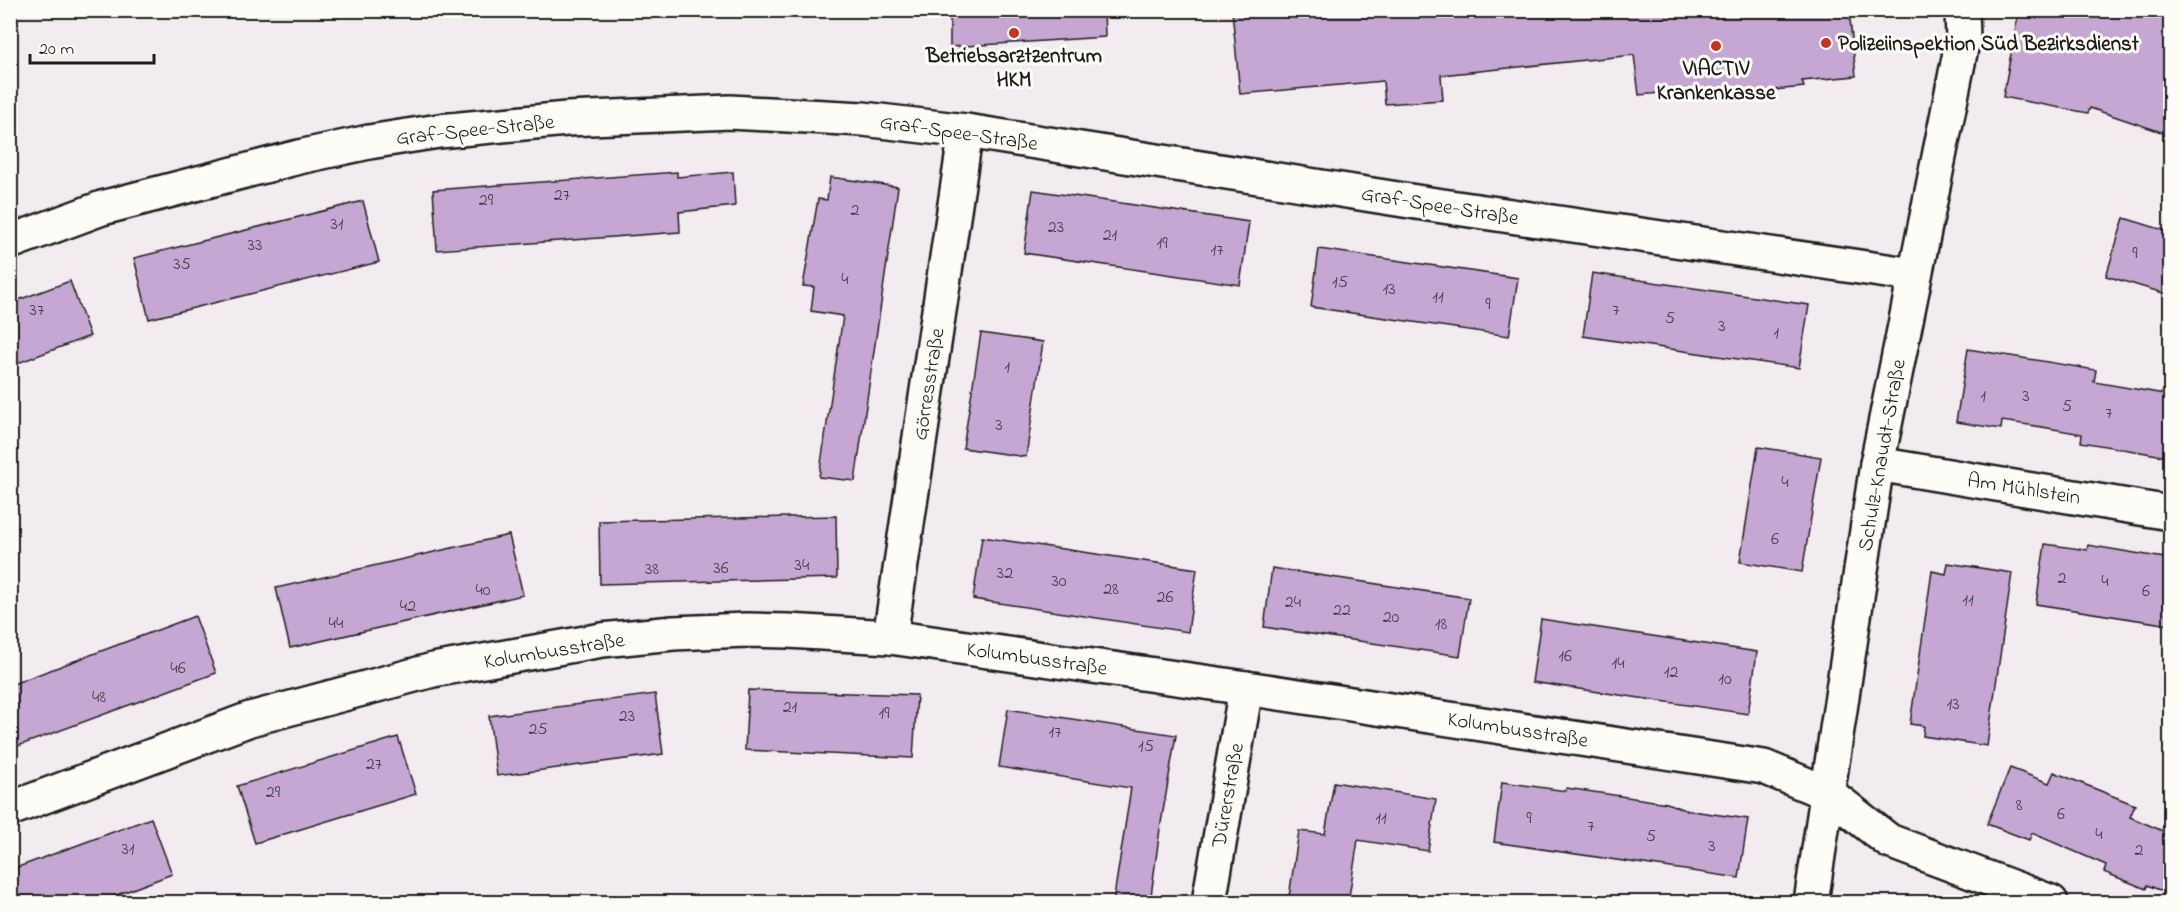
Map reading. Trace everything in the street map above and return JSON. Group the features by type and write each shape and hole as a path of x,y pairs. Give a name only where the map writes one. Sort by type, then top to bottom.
{"street":[{"name":"Schulz-Knaudt-Straße","path":"1811,903 1877,464 1963,38 1962,10"},
{"name":"Graf-Spee-Straße","path":"10,242 113,205 299,157 369,142 438,131 567,119 730,112 863,119 966,131 1429,204 1914,275"},
{"name":"Görresstraße","path":"890,637 966,131"},
{"name":"Am Mühlstein","path":"1877,464 2170,513"},
{"name":"Kolumbusstraße","path":"10,809 250,719 433,669 583,643 673,633 788,631 890,637 1246,688 1764,767 1828,794 1889,841 2051,903"},
{"name":"Dürerstraße","path":"1209,903 1246,688"}],"building":[{"name":"Betriebsarztzentrum HKM","path":"950,10 1104,10 1105,37 950,47"},
{"path":"1232,10 1849,10 1856,76 1802,81 1804,87 1705,97 1704,89 1639,95 1634,55 1441,75 1443,100 1385,104 1383,81 1240,94"},
{"path":"2019,10 2170,10 2170,135 2090,108 2088,113 2003,97"},
{"path":"677,172 677,177 733,172 735,206 679,212 680,232 437,250 433,190"},
{"path":"830,177 898,187 855,481 819,477 843,316 811,311 814,287 803,286 818,199 827,200"},
{"path":"1033,190 1249,222 1240,285 1024,253"},
{"path":"363,201 379,262 149,319 134,258"},
{"path":"2124,218 2170,232 2170,295 2106,276"},
{"path":"1319,249 1518,278 1509,336 1311,307"},
{"path":"1592,273 1809,305 1799,368 1583,336"},
{"path":"70,281 90,336 10,366 10,303"},
{"path":"981,333 1043,342 1026,457 963,448"},
{"path":"1968,349 2096,370 2094,382 2170,395 2170,457 2081,442 2082,434 2042,427 2002,421 2001,429 1956,422"},
{"path":"1758,447 1821,457 1802,572 1740,562"},
{"path":"836,516 837,578 600,584 599,521"},
{"path":"509,535 523,595 290,648 276,588"},
{"path":"982,537 1197,569 1188,632 973,599"},
{"path":"2045,544 2087,550 2088,545 2170,559 2170,625 2036,604"},
{"path":"1948,563 2012,573 1987,746 1923,736 1924,726 1910,724 1932,571 1946,574"},
{"path":"1272,568 1469,598 1460,656 1264,627"},
{"path":"195,616 216,673 10,749 10,685"},
{"path":"1541,619 1757,652 1748,714 1532,682"},
{"path":"748,690 917,695 913,758 745,750"},
{"path":"655,694 663,754 497,776 489,716"},
{"path":"1008,709 1176,735 1150,903 1113,903 1131,788 999,767"},
{"path":"398,737 416,794 255,843 237,786"},
{"path":"2010,768 2049,783 2054,772 2135,805 2130,817 2170,834 2170,894 2147,885 2146,889 2104,872 2106,865 2032,833 2029,840 1987,824"},
{"path":"1334,782 1436,799 1428,851 1358,840 1348,903 1288,903 1299,831 1325,834"},
{"path":"1502,782 1566,791 1567,788 1667,803 1685,810 1748,819 1739,878 1494,842"},
{"path":"151,818 172,874 96,903 10,903 10,870"}],"place":[{"name":"Betriebsarztzentrum HKM","path":"1014,33"},
{"name":"Polizeiinspektion Süd Bezirksdienst","path":"1826,43"},
{"name":"VIACTIV Krankenkasse","path":"1716,46"}]}
